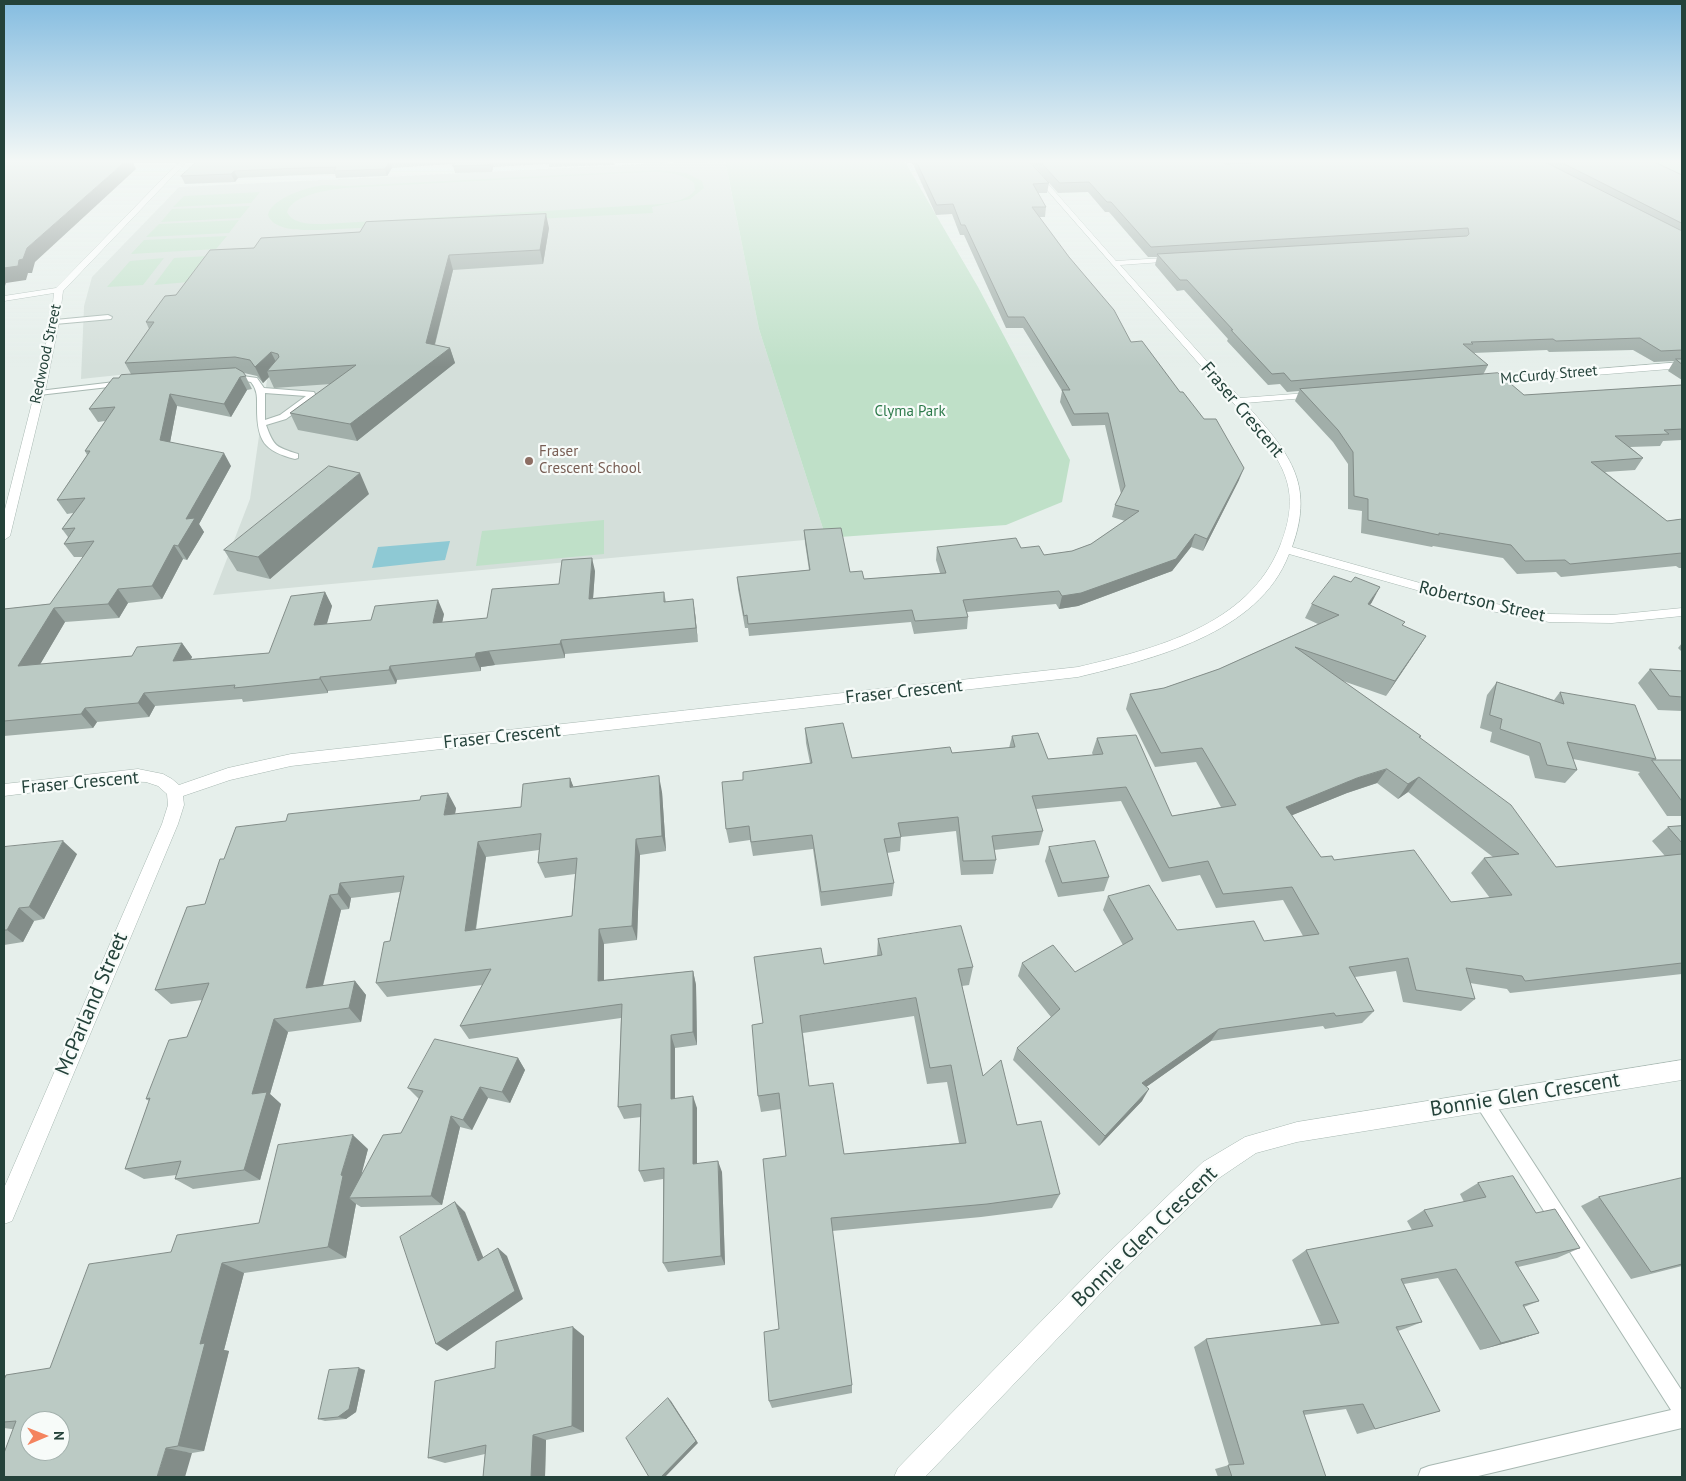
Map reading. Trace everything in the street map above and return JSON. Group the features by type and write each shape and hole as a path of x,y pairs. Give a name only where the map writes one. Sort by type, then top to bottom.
{"street":[{"name":"Redwood Street","path":"4,536 55,322 59,290 118,229"},
{"name":"Fraser Crescent","path":"4,790 141,775 165,782 172,786 175,793 228,774 291,760 1078,672 1158,651 1199,633 1230,616 1255,597 1274,574 1287,550 1296,513 1294,483 1286,464 1274,446 1085,229"},
{"path":"1115,263 1184,259"},
{"path":"4,298 59,290"},
{"name":"McCurdy Street","path":"1473,382 1682,364"},
{"path":"1236,401 1324,394"},
{"path":"4,487 16,484"},
{"name":"Robertson Street","path":"1287,550 1492,607 1549,618 1612,619 1682,612"},
{"name":"McParland Street","path":"4,1213 170,824 176,805 175,793"},
{"name":"Bonnie Glen Crescent","path":"907,1477 1113,1264 1211,1170 1252,1144 1288,1135 1682,1070"}],"lane":[{"path":"55,322 108,317"},
{"path":"218,377 243,377 254,380 261,390 261,424 269,445 276,450 295,456"},
{"path":"261,390 273,382"},
{"path":"39,393 131,383"},
{"path":"261,390 281,394 311,394 312,396 283,417 261,424"},
{"path":"1484,1102 1682,1409"},
{"path":"1429,1477 1682,1418"}],"shaded area":[{"name":"Fraser Crescent School","path":"138,229 739,229 759,329 826,538 213,595 250,499 270,359 81,379 84,306 92,277"}],"green space":[{"path":"154,229 232,229 229,233 146,237"},
{"path":"292,229 332,229 314,230"},
{"name":"Clyma Park","path":"739,229 944,229 978,287 1070,460 1062,502 1006,525 826,538 759,329"},
{"path":"227,236 216,249 131,254 144,240"},
{"path":"208,256 189,282 154,285 174,258"},
{"path":"164,258 143,285 107,287 130,261"},
{"path":"604,520 604,554 476,566 482,531"}],"water":[{"path":"450,541 445,560 372,568 378,547"}],"building":[{"path":"4,229 48,229 27,248 23,259 19,260 18,266 4,268"},
{"path":"362,229 543,229 540,250 449,255 426,343 450,348 350,424 290,413 356,365 267,371 279,357 278,354 271,352 255,367 250,360 235,357 125,363 154,322 146,322 165,296 176,295 210,250 254,248 261,238 360,232"},
{"path":"967,229 1048,229 1069,257 1114,310 1131,342 1142,341 1180,392 1183,392 1204,419 1216,419 1244,468 1207,539 1195,534 1176,559 1081,593 1062,596 1059,591 963,600 968,617 915,621 912,610 748,624 747,615 744,616 737,577 810,570 804,530 841,528 850,572 862,571 864,579 946,573 937,547 1016,538 1021,548 1039,546 1044,555 1072,551 1091,544 1139,511 1115,505 1125,486 1108,413 1074,414 1062,390 1070,390 1024,317 1008,317"},
{"path":"1135,229 1449,229 1151,247"},
{"path":"1468,229 1678,229 1682,231 1682,350 1661,351 1640,338 1471,342 1473,344 1463,344 1488,365 1291,381 1284,373 1272,374 1187,280 1180,280 1157,254 1467,236 1469,234"},
{"path":"236,368 246,376 240,377 224,404 170,394 160,440 224,453 186,519 195,518 178,546 174,545 152,586 118,589 108,604 54,608 18,666 132,656 137,647 182,643 173,661 269,653 291,596 325,592 314,625 371,620 375,606 438,600 433,623 487,618 492,589 559,584 562,560 592,558 589,599 664,592 664,602 693,599 696,628 561,640 560,644 489,651 476,653 475,657 390,666 389,670 320,677 320,679 234,688 235,685 144,693 138,703 85,708 81,714 4,721 4,609 50,604 94,541 64,544 75,528 62,529 85,498 57,500 90,451 85,451 115,407 89,409 113,378 119,378 121,375"},
{"path":"1498,373 1524,395 1682,385 1682,429 1664,430 1669,434 1615,436 1643,458 1591,462 1667,521 1682,519 1682,553 1570,564 1565,560 1525,561 1511,545 1439,533 1439,535 1368,520 1368,499 1354,496 1353,452 1338,430 1300,389"},
{"path":"329,466 360,473 258,557 224,550"},
{"path":"1334,576 1351,582 1355,577 1380,587 1368,604 1405,622 1402,625 1426,636 1395,681 1295,647 1421,736 1419,737 1511,805 1556,867 1682,854 1682,963 1525,981 1522,976 1466,968 1475,999 1416,990 1408,958 1349,967 1374,1011 1336,1016 1334,1013 1219,1029 1142,1083 1149,1089 1105,1136 1017,1048 1060,1009 1022,963 1053,945 1075,972 1133,939 1108,896 1149,885 1177,930 1254,921 1264,941 1319,934 1292,887 1223,894 1208,861 1169,868 1126,787 1032,796 1043,831 992,836 996,860 963,861 958,817 898,823 901,837 884,839 894,883 821,892 812,835 751,842 749,826 726,829 722,782 743,780 743,772 812,763 805,728 843,723 852,758 950,747 952,753 1015,747 1012,736 1038,733 1048,759 1103,754 1097,738 1136,735 1172,816 1236,805 1202,748 1161,753 1130,694 1164,688 1219,669 1339,615 1312,604","holes":["1387,769 1408,784 1419,777 1519,854 1484,858 1512,895 1451,902 1414,850 1334,860 1332,856 1321,857 1286,807 1357,778"]},
{"path":"1650,669 1682,671 1682,697 1670,696"},
{"path":"1497,682 1564,704 1560,692 1635,705 1656,759 1567,742 1577,770 1547,765 1540,743 1500,729 1502,719 1490,715"},
{"path":"1652,760 1682,760 1682,801"},
{"path":"659,776 662,836 636,839 632,926 599,929 598,981 693,971 693,1032 671,1035 671,1099 693,1096 693,1164 718,1161 721,1256 663,1263 664,1168 639,1171 641,1104 618,1107 622,1004 460,1026 491,969 376,983 384,942 390,941 404,876 340,883 338,894 330,895 306,988 355,981 349,1008 274,1019 252,1094 267,1092 244,1170 175,1179 181,1161 125,1169 150,1098 146,1099 169,1040 187,1037 209,983 155,990 187,907 205,904 220,859 224,859 236,827 286,821 288,814 420,800 421,796 448,793 444,815 521,807 523,784 570,778 570,787","holes":["541,834 538,863 577,858 572,916 465,931 478,842"]},
{"path":"1682,826 1682,843 1668,827"},
{"path":"63,841 29,907 19,908 7,930 4,930 4,847"},
{"path":"1095,841 1109,877 1062,883 1049,847"},
{"path":"961,926 973,967 958,969 983,1076 1001,1060 1017,1125 1041,1121 1060,1194 987,1204 831,1218 852,1385 769,1401 764,1332 779,1329 763,1159 786,1156 779,1093 758,1096 752,1025 763,1023 754,957 821,948 824,964 882,955 878,939","holes":["916,998 930,1068 951,1065 966,1143 844,1154 833,1083 809,1086 800,1016"]},
{"path":"435,1039 518,1058 502,1092 480,1087 463,1120 451,1116 431,1196 349,1198 383,1135 401,1133 423,1091 408,1088"},
{"path":"353,1135 341,1175 343,1176 328,1247 222,1263 200,1344 205,1343 178,1446 166,1448 157,1477 4,1477 4,1453 16,1421 4,1422 4,1380 6,1375 50,1368 89,1264 171,1252 177,1235 259,1223 278,1145"},
{"path":"1513,1176 1536,1213 1555,1209 1580,1248 1515,1262 1539,1301 1523,1305 1539,1333 1501,1343 1456,1269 1401,1279 1422,1322 1396,1327 1440,1411 1375,1429 1363,1404 1303,1411 1326,1477 1232,1477 1228,1465 1244,1464 1206,1339 1339,1323 1306,1250 1433,1226 1424,1210 1486,1197 1478,1183"},
{"path":"1682,1178 1682,1264 1651,1272 1599,1197"},
{"path":"455,1202 478,1261 498,1248 515,1291 436,1344 400,1237"},
{"path":"573,1327 572,1426 533,1435 531,1477 483,1477 486,1445 428,1458 435,1381 495,1368 496,1342"},
{"path":"359,1368 349,1409 338,1417 318,1419 329,1370"},
{"path":"668,1398 696,1441 661,1477 649,1477 626,1438"}],"place":[{"name":"Fraser Crescent School","path":"529,461"}]}
